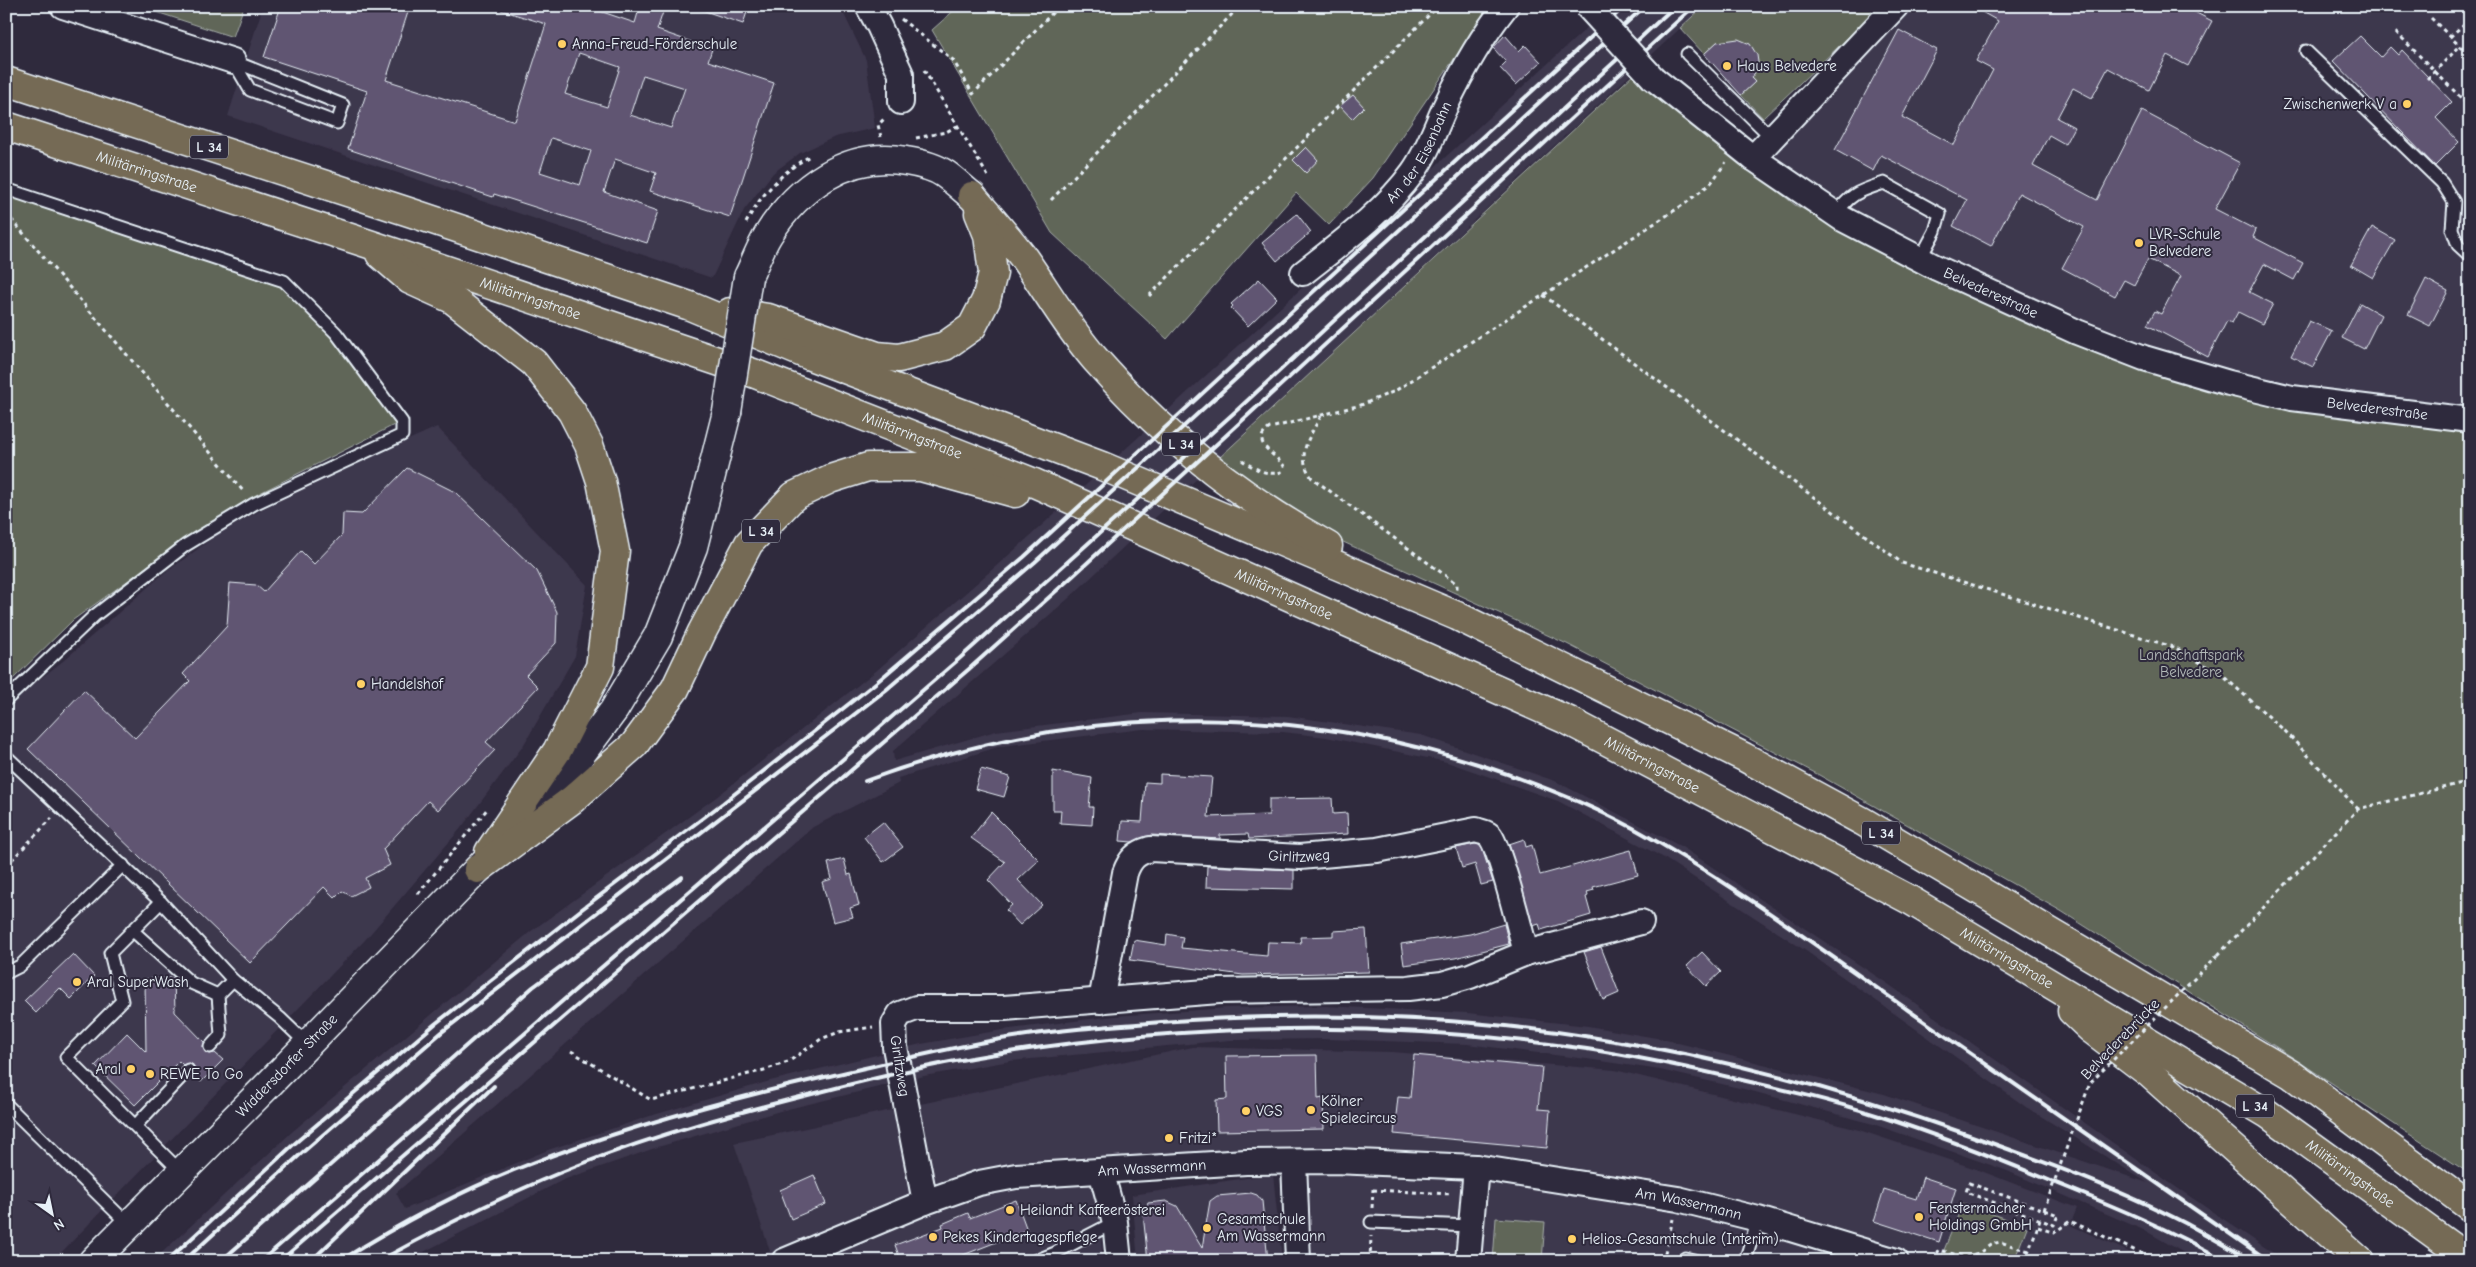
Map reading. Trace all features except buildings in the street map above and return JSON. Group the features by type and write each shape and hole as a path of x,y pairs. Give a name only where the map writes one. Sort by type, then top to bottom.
{"highway":[{"name":"L 34","path":"6,81 690,306 810,356 1102,466 1457,616"},
{"name":"Militärringstraße","path":"6,126 369,244 753,373 1032,482 1569,721 1910,900 2029,971 2268,1114 2470,1260"},
{"name":"L 34","path":"690,306 768,318 877,356 899,358 945,346 972,327 986,300 993,273 982,190"},
{"name":"L 34","path":"982,190 1054,305 1095,359 1159,425 1228,482 1313,537 1457,616 1735,752 1845,812 2292,1075 2470,1184"},
{"name":"L 34","path":"369,244 410,280 452,299 534,363 572,412 589,445 601,481 615,552 600,667 557,751 478,869"},
{"name":"L 34","path":"478,869 573,799 634,745 675,689 702,632 749,543 794,496 830,479 868,467 921,467 988,484 1177,547"},
{"name":"L 34","path":"2029,971 2091,1029 2149,1073 2360,1261"},
{"name":"L 34","path":"2292,1075 2470,1207"}],"main road":[{"name":"L 34","path":"478,869 561,781 614,710 658,636 693,547 727,412 748,276 767,237 781,216 807,188 848,164 886,157 914,162 982,190"},
{"name":"Widdersdorfer Straße","path":"93,1261 478,869"}],"street":[{"path":"63,6 233,61"},
{"name":"An der Eisenbahn","path":"1303,273 1349,237 1394,194 1413,172 1451,97 1492,24 1506,6"},
{"name":"Belvederestraße","path":"1587,6 1653,78 1746,152 1836,215 1920,259 2077,332 2144,358 2229,383 2292,398 2470,420"},
{"path":"1746,152 1771,137 1896,6"},
{"path":"874,16 901,74 901,102"},
{"name":"Girlitzweg","path":"1101,1001 1130,860 1140,852 1150,849 1300,857 1377,850 1476,830 1485,832 1492,837 1526,953"},
{"name":"Girlitzweg","path":"925,1202 895,1048 894,1024 900,1014 916,1008 1004,1008 1219,990 1408,988 1442,984 1470,976 1526,953 1641,922"},
{"name":"Am Wassermann","path":"1118,1261 1115,1222 1101,1170 1246,1162 1374,1162 1476,1167 1678,1199 1758,1219 1860,1255 1896,1261"},
{"path":"1294,1162 1298,1261"},
{"path":"1468,1261 1476,1167"},
{"path":"784,1261 812,1255 925,1202 979,1183 1016,1176 1101,1170"}],"lane":[{"path":"2306,51 2442,183 2454,202 2452,229 2458,245 2470,256"},
{"path":"1687,54 1771,137"},
{"path":"233,61 343,105 336,123 250,90 233,61"},
{"path":"1836,215 1845,200 1861,190 1884,183 1940,214 1935,231 1920,259"},
{"path":"6,189 284,281 336,333 402,422 402,435 254,504 186,544 94,616 6,700"},
{"path":"6,756 161,902 233,980 274,1012 307,1044"},
{"path":"6,973 20,966 123,865"},
{"path":"161,902 110,952 122,1001 66,1057 181,1172"},
{"path":"132,930 191,983 218,995"},
{"path":"210,1047 221,1034 218,995 233,980"},
{"path":"136,1125 188,1070"},
{"path":"6,1104 129,1225"},
{"path":"1745,1261 1758,1219"},
{"path":"1035,1261 1055,1254 1115,1222"},
{"path":"1371,1222 1471,1226"},
{"path":"1685,1258 1698,1261"}],"path":[{"path":"874,16 897,16 953,60 973,94 1059,6"},
{"path":"1051,200 1240,6"},
{"path":"1149,296 1438,6"},
{"path":"2431,18 2470,56"},
{"path":"2450,37 2466,22"},
{"path":"2396,32 2469,106"},
{"path":"2427,79 2460,46"},
{"path":"2466,53 2470,49"},
{"path":"922,68 982,190"},
{"path":"878,125 881,140"},
{"path":"1240,459 1269,474 1283,472 1284,466 1262,443 1261,436 1264,431 1361,405 1395,391 1686,203 1746,152"},
{"path":"6,213 254,504"},
{"path":"1542,295 1902,563 2176,648 2223,676 2285,731 2358,809 2470,781"},
{"path":"1321,416 1305,449 1304,464 1307,471 1312,478 1372,524 1457,584 1457,616"},
{"path":"414,900 491,804"},
{"path":"6,866 62,808"},
{"name":"Belvederebrücke","path":"2044,1210 2090,1082 2218,955 2358,809"},
{"path":"571,1051 652,1100 788,1062 821,1038 838,1032 894,1024"},
{"path":"1969,1183 2058,1216 2054,1225 2040,1220 1966,1192 1969,1183"},
{"path":"1663,1261 1678,1199"},
{"path":"2025,1261 2040,1220"},
{"path":"2038,1227 2054,1233 2070,1221 2158,1261"},
{"path":"1934,1261 1939,1250 1965,1257 1979,1253 1992,1244 2000,1242 2029,1251"}],"shaded area":[{"path":"263,6 840,6 866,60 875,128 835,137 800,153 773,173 744,210 712,278 228,116"},
{"path":"1611,6 1704,6 1069,598 893,751 894,761 996,731 1142,713 1288,716 1421,735 1555,781 1682,847 1888,984 2170,1183 2285,1261 2198,1261 2146,1231 2005,1170 1873,1124 1748,1090 1660,1070 1467,1044 1325,1039 1230,1040 1010,1061 924,1076 780,1111 658,1147 563,1180 406,1261 153,1261 293,1131 530,932 719,795 876,671 1018,547","holes":["1143,729 1283,732 1326,737 1447,762 1558,801 1664,858 1806,951 2026,1107 2148,1183 1884,1094 1662,1039 1588,1026 1467,1013 1325,1006 1227,1008 1115,1016 1002,1030 921,1044 770,1081 650,1116 548,1150 405,1209 396,1193 813,827 899,783 898,778 1001,746"]},
{"name":"LVR-Schule Belvedere","path":"1901,6 2470,6 2470,413 2195,382 1991,301 1795,205 1752,170"},
{"path":"437,427 587,585 575,656 523,746 461,828 365,940 53,1261 6,1261 6,713 26,690 63,661 162,575 217,535 295,491"},
{"path":"1193,1047 1392,1052 1615,1070 1859,1130 1976,1169 2077,1208 2070,1225 2149,1261 1293,1261 1302,1154 1200,1152 1094,1160 1103,1261 751,1261 770,1251 734,1143"},
{"name":"Gesamtschule Am Wassermann","path":"1273,1174 1282,1261 1138,1261 1132,1195"}],"green space":[{"path":"138,6 244,6 233,37"},
{"path":"959,6 1490,6 1373,178 1329,225 1296,193 1167,339 1052,233 932,30"},
{"path":"1704,6 1867,6 1874,13 1763,118 1741,95 1755,82 1721,44 1718,41 1704,54 1680,28"},
{"name":"Landschaftspark Belvedere","path":"1635,73 1795,205 1991,301 2195,382 2470,413 2470,1174 2292,1057 2061,911 1819,775 1567,644 1330,536 1219,458"},
{"path":"6,189 284,281 336,333 398,423 250,498 183,541 73,620 6,686"},
{"path":"1963,1203 2027,1227 2014,1261 1940,1260"},
{"path":"1496,1218 1545,1222 1542,1261 1493,1261"}],"railway":[{"path":"167,1261 294,1144 435,1024 582,909 723,803 878,681 1024,557 1625,6"},
{"path":"184,1261 303,1152 442,1032 886,690 1035,562 1645,6"},
{"path":"261,1261 959,659 1236,411 1675,6"},
{"path":"280,1261 969,669 1694,6"},
{"path":"865,781 941,756 1018,738 1094,726 1172,720 1249,722 1326,730 1404,744 1481,765 1558,793 1596,810 1633,828 1704,870 1807,939 2269,1261"},
{"path":"221,1261 533,987 682,877"},
{"path":"340,1261 431,1208 478,1185 600,1139 712,1105 913,1057 1001,1039 1041,1033 1161,1022 1269,1017 1376,1018 1484,1024 1591,1037 1735,1065 1829,1090 1923,1119 2077,1175 2158,1210 2253,1261"},
{"path":"379,1261 528,1186 608,1154 729,1116 867,1080 961,1060 1081,1042 1153,1035 1298,1029 1443,1034 1587,1049 1670,1064 1800,1094 1879,1116 1987,1155 2140,1218 2226,1261"},
{"path":"311,1261 494,1086"}],"place":[{"name":"Anna-Freud-Förderschule","path":"562,44"},
{"name":"Haus Belvedere","path":"1727,66"},
{"name":"Zwischenwerk V a","path":"2407,104"},
{"name":"LVR-Schule Belvedere","path":"2139,243"},
{"name":"Handelshof","path":"361,684"},
{"name":"Aral SuperWash","path":"77,982"},
{"name":"Aral","path":"131,1069"},
{"name":"REWE To Go","path":"150,1074"},
{"name":"Kölner Spielecircus","path":"1311,1110"},
{"name":"VGS","path":"1246,1111"},
{"name":"Fritzi*","path":"1169,1138"},
{"name":"Heilandt Kaffeerösterei","path":"1010,1210"},
{"name":"Fenstermacher Holdings GmbH","path":"1919,1217"},
{"name":"Gesamtschule Am Wassermann","path":"1207,1228"},
{"name":"Pekes Kindertagespflege","path":"933,1237"},
{"name":"Helios-Gesamtschule (Interim)","path":"1572,1239"}]}
